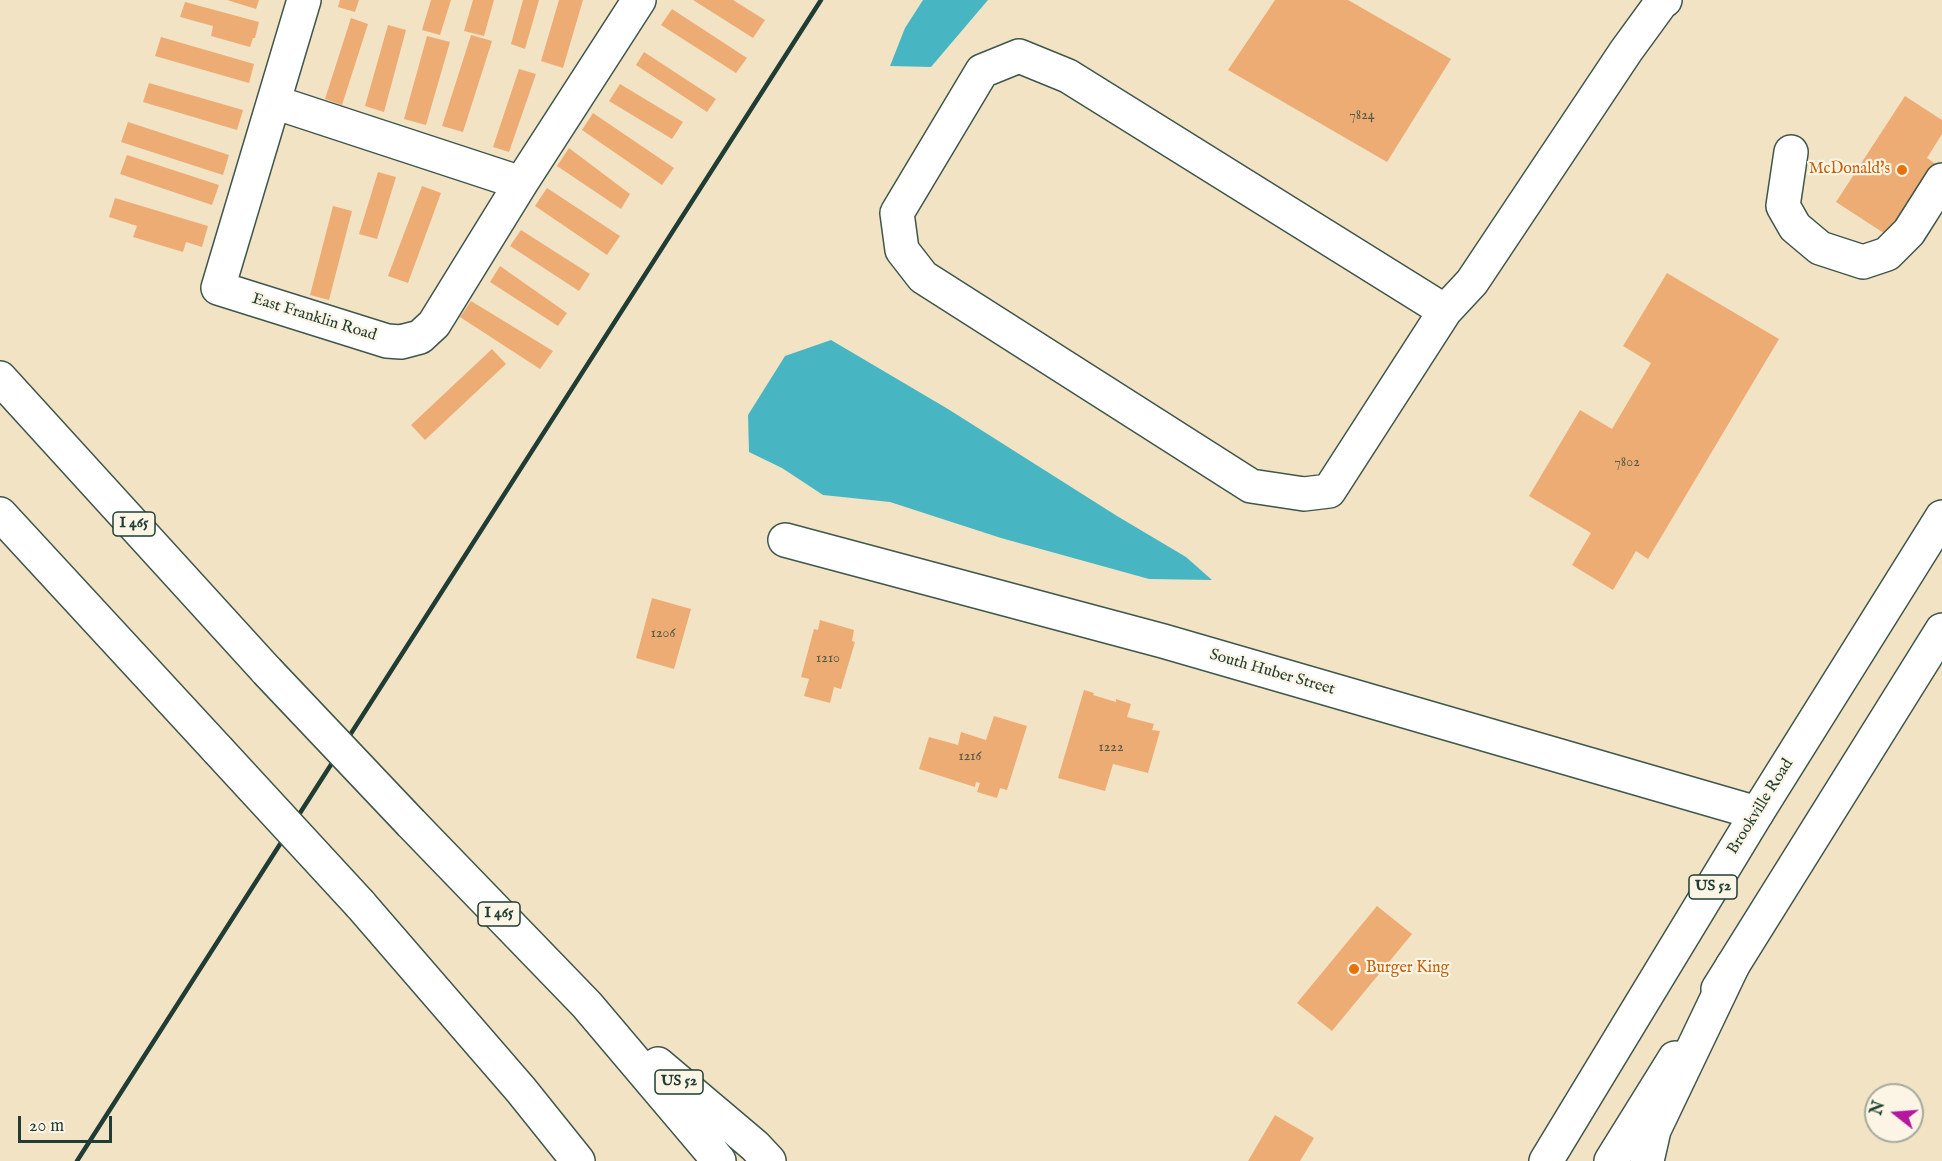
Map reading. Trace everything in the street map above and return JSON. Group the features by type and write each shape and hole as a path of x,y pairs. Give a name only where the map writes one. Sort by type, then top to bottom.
{"main road":[{"name":"East Franklin Road","path":"304,0 218,288 387,341 401,342 420,337 434,324 521,183 639,0"},
{"path":"1446,311 1068,76 1019,56 982,71 897,213 902,250 923,277 1251,486 1304,494 1329,491 1446,311 1472,282 1626,51 1665,0"},
{"path":"274,102 521,183"},
{"path":"1791,152 1783,206 1795,227 1820,248 1863,262 1887,254 1909,231 1942,180"},
{"name":"I 465","path":"0,378 267,671 587,1005 719,1161"},
{"path":"0,514 360,904 521,1090 578,1161"},
{"name":"Brookville Road","path":"1546,1161 1757,813 1942,517"},
{"name":"South Huber Street","path":"785,540 1162,641 1757,813"},
{"path":"1611,1161 1942,630"},
{"path":"1647,1161 1654,1130 1733,965"},
{"name":"US 52","path":"587,1005 755,1146 769,1161"},
{"path":"521,1090 588,1161"}],"water":[{"path":"923,0 988,0 931,67 890,66 905,28"},
{"path":"831,340 948,409 1186,557 1212,580 1149,579 1001,538 890,502 823,495 782,468 749,452 748,415 785,356"}],"building":[{"path":"227,0 259,0 256,9"},
{"path":"340,0 359,0 355,12 338,7"},
{"path":"431,0 451,0 440,35 422,30"},
{"path":"473,0 494,0 484,36 464,31"},
{"path":"523,0 539,0 525,49 511,44"},
{"path":"559,0 583,0 563,68 541,61"},
{"path":"693,0 733,0 765,20 753,38"},
{"path":"1275,0 1348,0 1451,59 1387,162 1228,70"},
{"path":"185,2 259,22 250,47 211,36 213,26 180,17"},
{"path":"672,9 747,58 736,73 661,25"},
{"path":"351,18 368,24 342,105 325,99"},
{"path":"388,25 406,30 384,112 365,106"},
{"path":"471,35 492,41 463,132 442,126"},
{"path":"427,36 450,42 426,125 404,119"},
{"path":"161,37 254,64 249,83 155,56"},
{"path":"644,52 716,99 707,112 636,65"},
{"path":"519,69 536,74 509,152 493,147"},
{"path":"149,83 243,110 237,130 143,102"},
{"path":"620,84 683,122 672,139 609,101"},
{"path":"1905,96 1942,120 1942,134 1927,158 1940,167 1893,239 1836,202"},
{"path":"593,113 674,168 662,185 582,130"},
{"path":"128,122 229,155 223,175 121,142"},
{"path":"569,148 630,194 621,209 557,166"},
{"path":"127,155 219,185 212,205 120,174"},
{"path":"378,172 396,177 377,239 359,234"},
{"path":"422,186 441,193 408,283 388,276"},
{"path":"547,188 620,236 607,255 535,206"},
{"path":"115,198 208,226 202,247 186,242 183,252 133,237 137,226 109,217"},
{"path":"333,206 352,211 329,300 310,295"},
{"path":"521,230 590,274 579,291 510,246"},
{"path":"500,266 567,313 558,326 490,282"},
{"path":"1667,273 1779,339 1648,559 1636,551 1613,590 1572,565 1591,533 1529,496 1580,410 1612,429 1651,363 1623,346"},
{"path":"471,301 553,351 540,369 460,317"},
{"path":"492,349 506,364 425,440 411,425"},
{"path":"652,598 691,609 674,669 636,658"},
{"path":"820,620 854,630 852,641 855,642 841,689 834,687 830,703 804,696 809,679 801,677 814,629 818,630"},
{"path":"1084,690 1116,702 1116,699 1131,704 1127,717 1154,724 1152,730 1160,731 1148,773 1113,764 1105,791 1058,778"},
{"path":"994,716 1027,726 1007,790 1000,788 997,798 977,792 980,783 976,782 975,787 919,769 929,737 958,745 961,732 986,740"},
{"name":"Burger King","path":"1377,906 1412,934 1332,1031 1297,1003"},
{"path":"1275,1115 1314,1138 1300,1161 1248,1161"}],"railway":[{"path":"77,1161 821,0"}],"place":[{"name":"McDonald's","path":"1902,170"},
{"name":"Burger King","path":"1354,969"}]}
